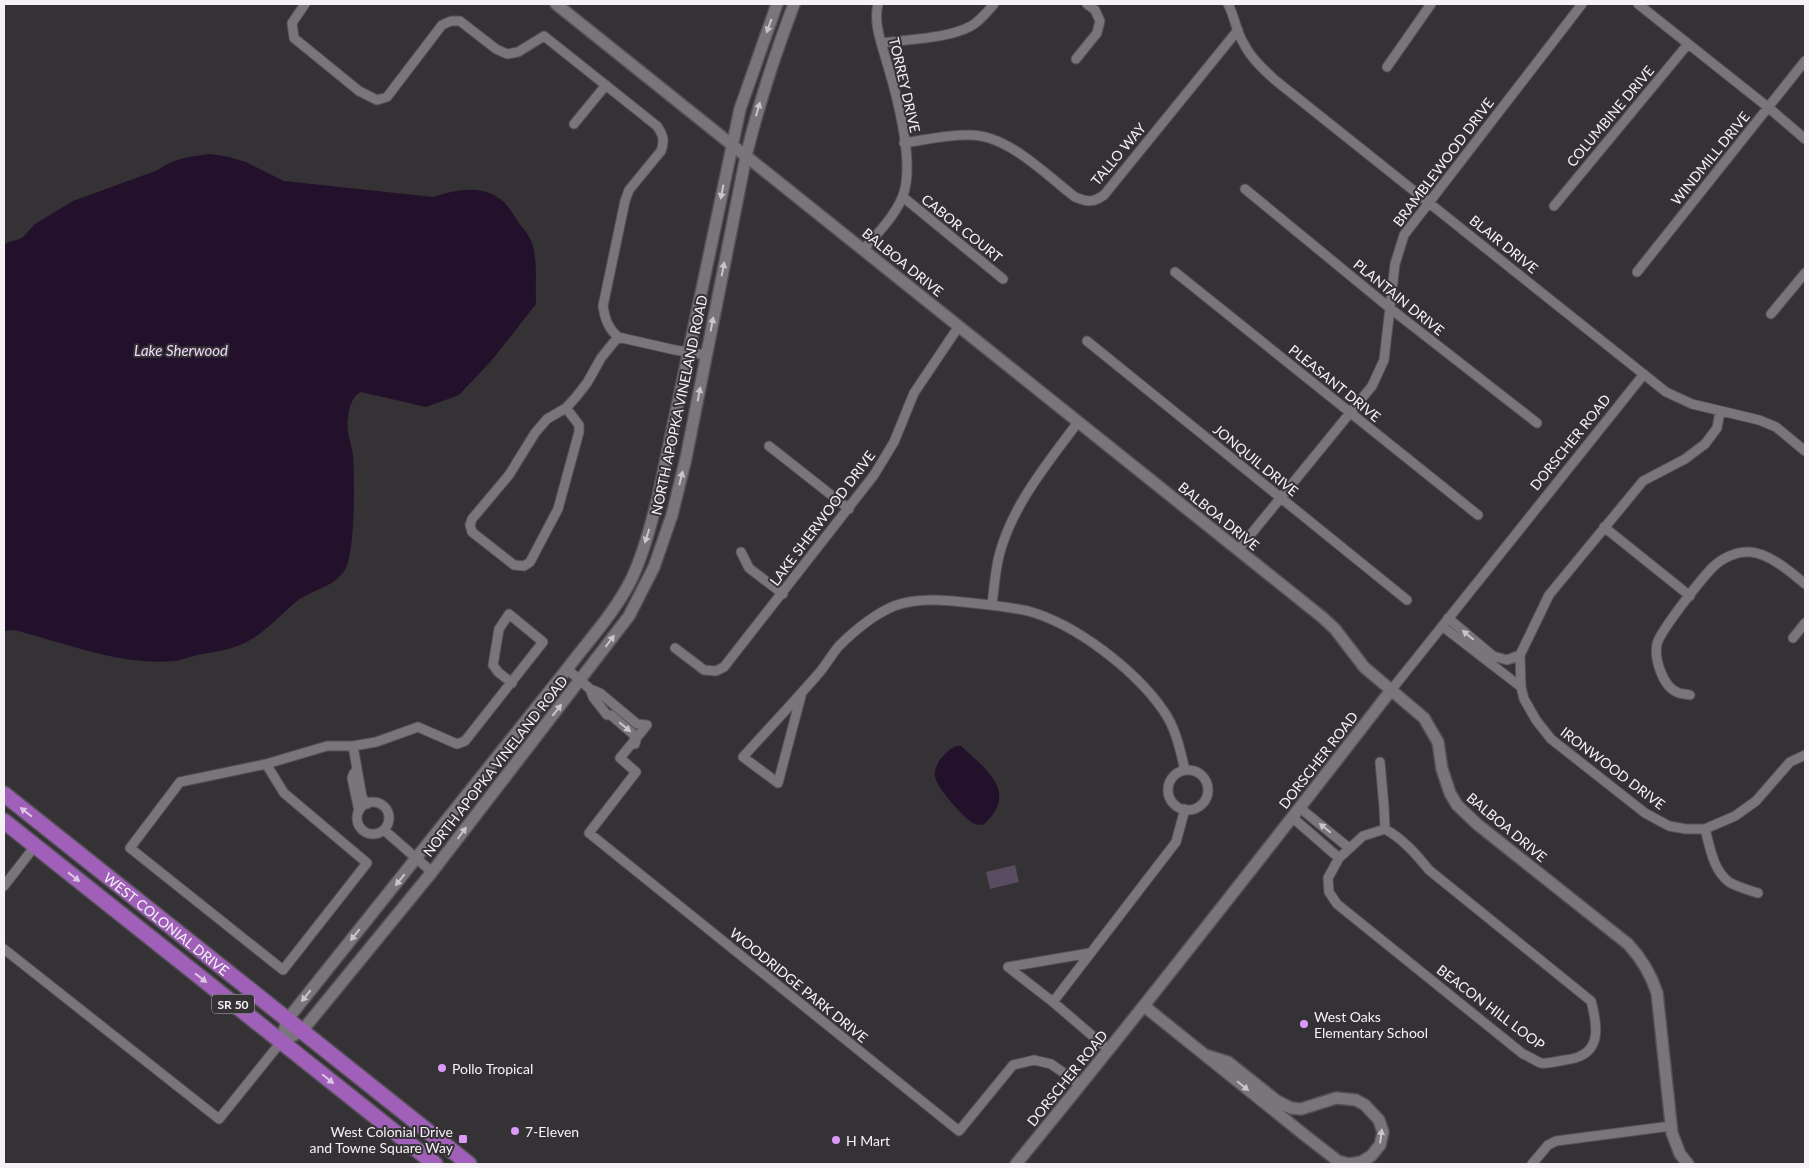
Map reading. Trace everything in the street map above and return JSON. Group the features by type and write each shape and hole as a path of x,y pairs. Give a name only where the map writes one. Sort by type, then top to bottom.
{"highway":[{"name":"WEST COLONIAL DRIVE","path":"4,794 469,1164"},
{"name":"WEST COLONIAL DRIVE","path":"4,821 435,1164"},
{"path":"36,846 61,850 88,862"}],"street":[{"path":"305,4 292,23 294,38 359,92 377,100 386,97 442,25 460,20 496,49 506,54 518,52 544,36 657,126 664,136 664,144 661,151 629,190 625,201 603,306 606,321 611,331 618,337 706,355"},
{"name":"BALBOA DRIVE","path":"556,4 1322,617 1348,644 1364,666 1414,708 1438,742 1448,788 1461,810 1628,944 1652,976 1657,993 1671,1126 1676,1144 1688,1164"},
{"name":"NORTH APOPKA VINELAND ROAD","path":"287,1020 567,669 612,610 631,578 646,540 658,497 690,353 732,144 743,101 778,4"},
{"name":"NORTH APOPKA VINELAND ROAD","path":"302,1032 432,872 629,616 654,567 672,516 686,458 746,156 757,110 794,4"},
{"name":"TORREY DRIVE","path":"863,250 892,215 903,197 907,171 895,89 877,24 878,4"},
{"path":"882,44 954,33 972,25 985,15 994,4"},
{"path":"1076,59 1097,33 1100,21 1095,10 1087,4"},
{"name":"BLAIR DRIVE","path":"1228,4 1234,15 1243,44 1275,80 1666,392 1692,404 1759,420 1776,427 1805,451"},
{"path":"1387,67 1431,4"},
{"name":"BRAMBLEWOOD DRIVE","path":"1238,550 1372,386 1384,360 1396,264 1404,235 1582,4"},
{"path":"1638,4 1805,139"},
{"name":"TALLO WAY","path":"904,143 969,135 988,137 1007,144 1075,197 1085,201 1096,200 1104,194 1238,30"},
{"name":"COLUMBINE DRIVE","path":"1554,206 1688,44"},
{"name":"WINDMILL DRIVE","path":"1637,272 1805,61"},
{"path":"574,124 606,85"},
{"name":"PLANTAIN DRIVE","path":"1245,189 1391,309 1537,423"},
{"name":"CABOR COURT","path":"903,197 1003,279"},
{"name":"PLEASANT DRIVE","path":"1175,272 1478,515"},
{"path":"1771,314 1805,273"},
{"name":"LAKE SHERWOOD DRIVE","path":"674,648 704,670 716,671 724,666 783,594 874,476 894,442 914,393 960,326"},
{"path":"566,408 579,425 579,432 558,509 530,562 524,566 514,565 472,532 470,525 472,519 509,475 535,433 548,419 566,408 587,383 601,358 618,337"},
{"name":"JONQUIL DRIVE","path":"1087,341 1407,600"},
{"name":"DORSCHER ROAD","path":"1016,1164 1110,1050 1392,689 1644,374"},
{"name":"IRONWOOD DRIVE","path":"1720,411 1717,428 1705,444 1685,459 1643,481 1549,595 1520,655 1521,688 1524,699 1536,720 1551,739 1638,807 1669,826 1686,829 1705,829 1735,816 1756,801 1790,762 1805,755"},
{"path":"992,605 999,556 1009,526 1031,487 1078,422"},
{"path":"769,446 849,509"},
{"path":"1604,527 1690,596"},
{"path":"742,552 749,568 783,594"},
{"path":"1690,695 1677,693 1664,680 1658,663 1657,645 1663,631 1713,566 1732,554 1751,552 1769,558 1805,584"},
{"path":"802,692 778,783 743,757 820,672 839,646 866,622 893,607 911,601 949,600 992,605 1028,612 1064,625 1094,643 1131,674 1164,710 1176,736 1185,770"},
{"path":"266,764 284,793 367,863 284,970 130,848 180,782 266,764 327,746 353,746 376,742 418,727 457,744 465,741 512,683 543,642 509,614 500,629 493,666 512,683"},
{"path":"1445,622 1493,656 1507,660 1520,655"},
{"path":"1445,622 1521,688"},
{"path":"1792,638 1805,623"},
{"name":"WOODRIDGE PARK DRIVE","path":"567,669 590,689 600,693 637,724 647,725 636,740 633,750 622,760 636,772 589,833 959,1130 1013,1065 1034,1060 1051,1064 1081,1085"},
{"name":"WOODRIDGE PARK DRIVE","path":"590,689 607,715 611,715 633,734 636,740"},
{"path":"353,746 362,797 367,804"},
{"path":"1380,762 1385,829"},
{"path":"356,768 352,778 359,811 358,822 364,831 374,834 384,830 389,821 387,810 378,803 367,804 359,811"},
{"path":"1185,770 1197,772 1202,776 1208,788 1207,797 1203,803 1192,809 1185,809 1173,802 1168,789 1173,777 1185,770"},
{"path":"1300,808 1349,848"},
{"path":"1053,1002 1176,842 1185,809"},
{"path":"1293,818 1339,858"},
{"name":"BEACON HILL LOOP","path":"1385,829 1395,835 1410,848 1429,870 1591,1001 1595,1016 1596,1038 1587,1054 1578,1059 1542,1063 1523,1054 1337,904 1328,892 1328,878 1339,858 1349,848 1363,836 1385,829"},
{"path":"1705,829 1711,853 1719,872 1730,883 1758,893"},
{"path":"384,830 432,872"},
{"path":"4,886 36,846"},
{"path":"4,949 219,1119 281,1042 287,1020"},
{"path":"1090,953 1008,967 1110,1050"},
{"path":"1144,1006 1205,1055 1338,1161 1349,1164 1361,1162 1371,1156 1380,1145 1383,1132 1379,1120 1365,1105 1356,1100 1336,1098 1301,1109 1291,1108 1277,1101 1228,1062 1205,1055"},
{"path":"281,1042 302,1032"},
{"path":"1532,1164 1548,1145 1556,1141 1671,1126"}],"shaded area":[{"path":"1015,865 1019,882 990,889 986,872"}],"water":[{"name":"Lake Sherwood","path":"211,154 246,162 284,181 433,197 467,190 484,191 493,194 508,207 532,243 536,265 536,304 492,360 459,395 426,407 361,392 355,396 348,414 348,432 353,455 354,496 353,530 346,568 330,584 297,601 257,636 239,646 178,660 154,662 113,657 14,630 4,631 4,244 22,238 35,224 73,201 158,170 177,160"},
{"path":"956,746 961,746 989,773 999,792 999,802 994,813 983,825 970,821 958,810 935,777 938,763 948,751"}],"place":[{"name":"West Oaks Elementary School","path":"1304,1024"},
{"name":"Pollo Tropical","path":"442,1068"},
{"name":"7-Eleven","path":"515,1131"},
{"name":"West Colonial Drive and Towne Square Way","path":"463,1139"},
{"name":"H Mart","path":"836,1140"}]}
